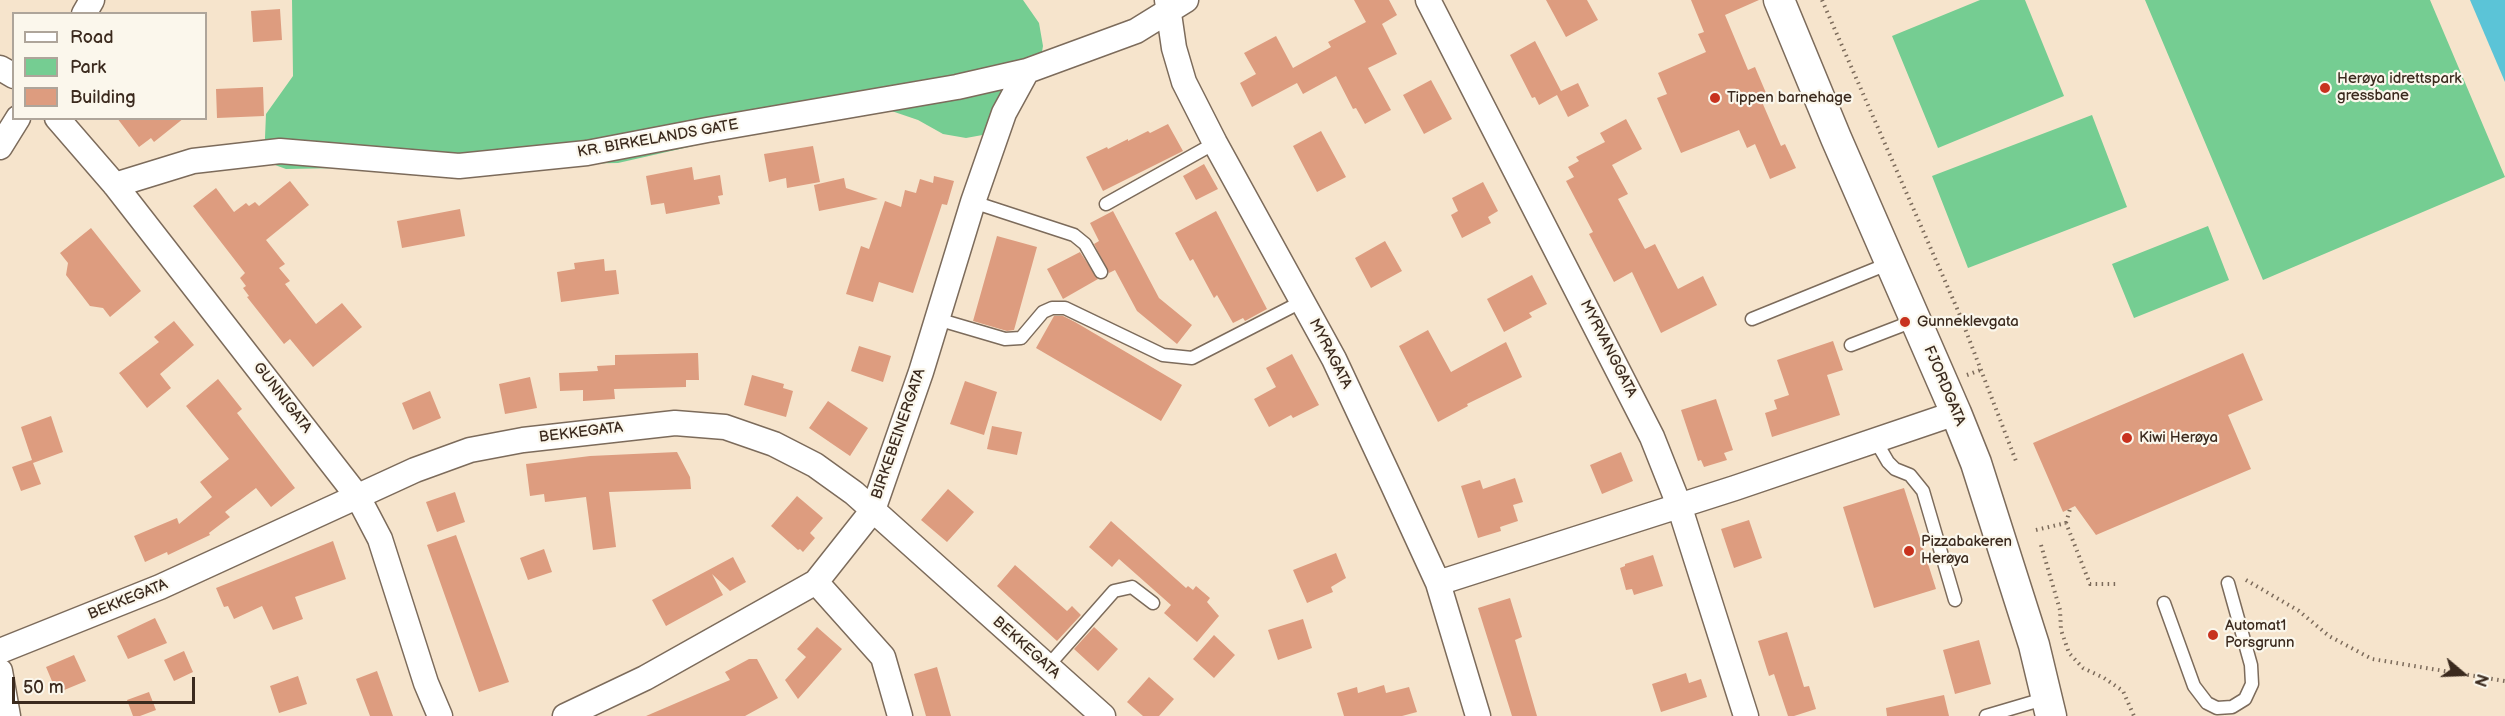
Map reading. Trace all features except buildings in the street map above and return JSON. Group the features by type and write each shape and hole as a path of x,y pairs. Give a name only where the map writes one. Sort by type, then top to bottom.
{"street":[{"name":"MYRVANGGATA","path":"1428,0 1612,355 1652,437 1679,506 1746,716"},
{"name":"FJORDGATA","path":"1779,0 1836,138 1956,413 1997,526 2034,645 2049,707"},
{"name":"KR. BIRKELANDS GATE","path":"115,185 193,161 280,151 459,166 586,153 957,87 1027,71 1136,31 1174,4"},
{"name":"MYRAGATA","path":"1174,4 1174,48 1184,82 1215,144 1334,359 1438,583 1478,716"},
{"name":"BIRKEBEINERGATA","path":"565,716 645,678 816,582 873,510 1004,113 1027,71"},
{"path":"0,147 17,120"},
{"name":"GUNNIGATA","path":"59,120 115,185 358,496 380,539 426,683 440,716"},
{"path":"1438,583 1679,506 1956,413"},
{"name":"BEKKEGATA","path":"0,651 160,587 415,470 470,450 522,440 675,423 725,427 774,444 815,465 854,493 1102,716"},
{"path":"816,582 883,657 900,716"},
{"path":"0,671 8,716"}],"lane":[{"path":"1106,204 1215,144"},
{"path":"973,202 1074,235 1085,244 1101,272"},
{"path":"1752,319 1892,262"},
{"path":"937,319 1005,339 1022,338 1043,312 1052,308 1065,308 1163,356 1192,358 1303,301"},
{"path":"1851,345 1916,320"},
{"path":"1879,438 1881,450 1888,462 1895,469 1910,475 1923,490 1955,600"},
{"path":"2164,603 2194,686 2207,704 2217,708 2232,707 2246,699 2253,684 2228,583"},
{"path":"1047,667 1114,591 1132,587 1153,603"},
{"path":"1986,716 2049,707"}],"path":[{"path":"1822,0 1959,313 2016,461"},
{"path":"2070,509 2066,523 2090,584 2118,584"},
{"path":"2036,530 2066,523"},
{"path":"2041,545 2060,610 2061,630 2069,653 2083,668 2123,691 2134,716"},
{"path":"2243,578 2299,611 2329,636 2372,659 2505,681"}],"green space":[{"path":"292,0 1023,0 1039,23 1043,46 1039,69 1022,105 1008,122 988,134 966,138 943,134 918,120 874,105 618,163 286,169 264,161 266,114 293,76"},
{"path":"1980,0 2025,0 2064,96 1938,148 1892,36"},
{"name":"Herøya idrettspark gressbane","path":"2145,0 2430,0 2505,177 2263,280"},
{"path":"2092,115 2127,207 1968,268 1932,176"},
{"path":"2208,226 2229,280 2134,318 2112,264"}],"water":[{"path":"2470,0 2505,0 2505,82"}],"place":[{"name":"Herøya idrettspark gressbane","path":"2325,88"},
{"name":"Tippen barnehage","path":"1715,98"},
{"name":"Gunneklevgata","path":"1905,322"},
{"name":"Kiwi Herøya","path":"2127,438"},
{"name":"Pizzabakeren Herøya","path":"1909,551"},
{"name":"Automat1 Porsgrunn","path":"2213,635"}]}
